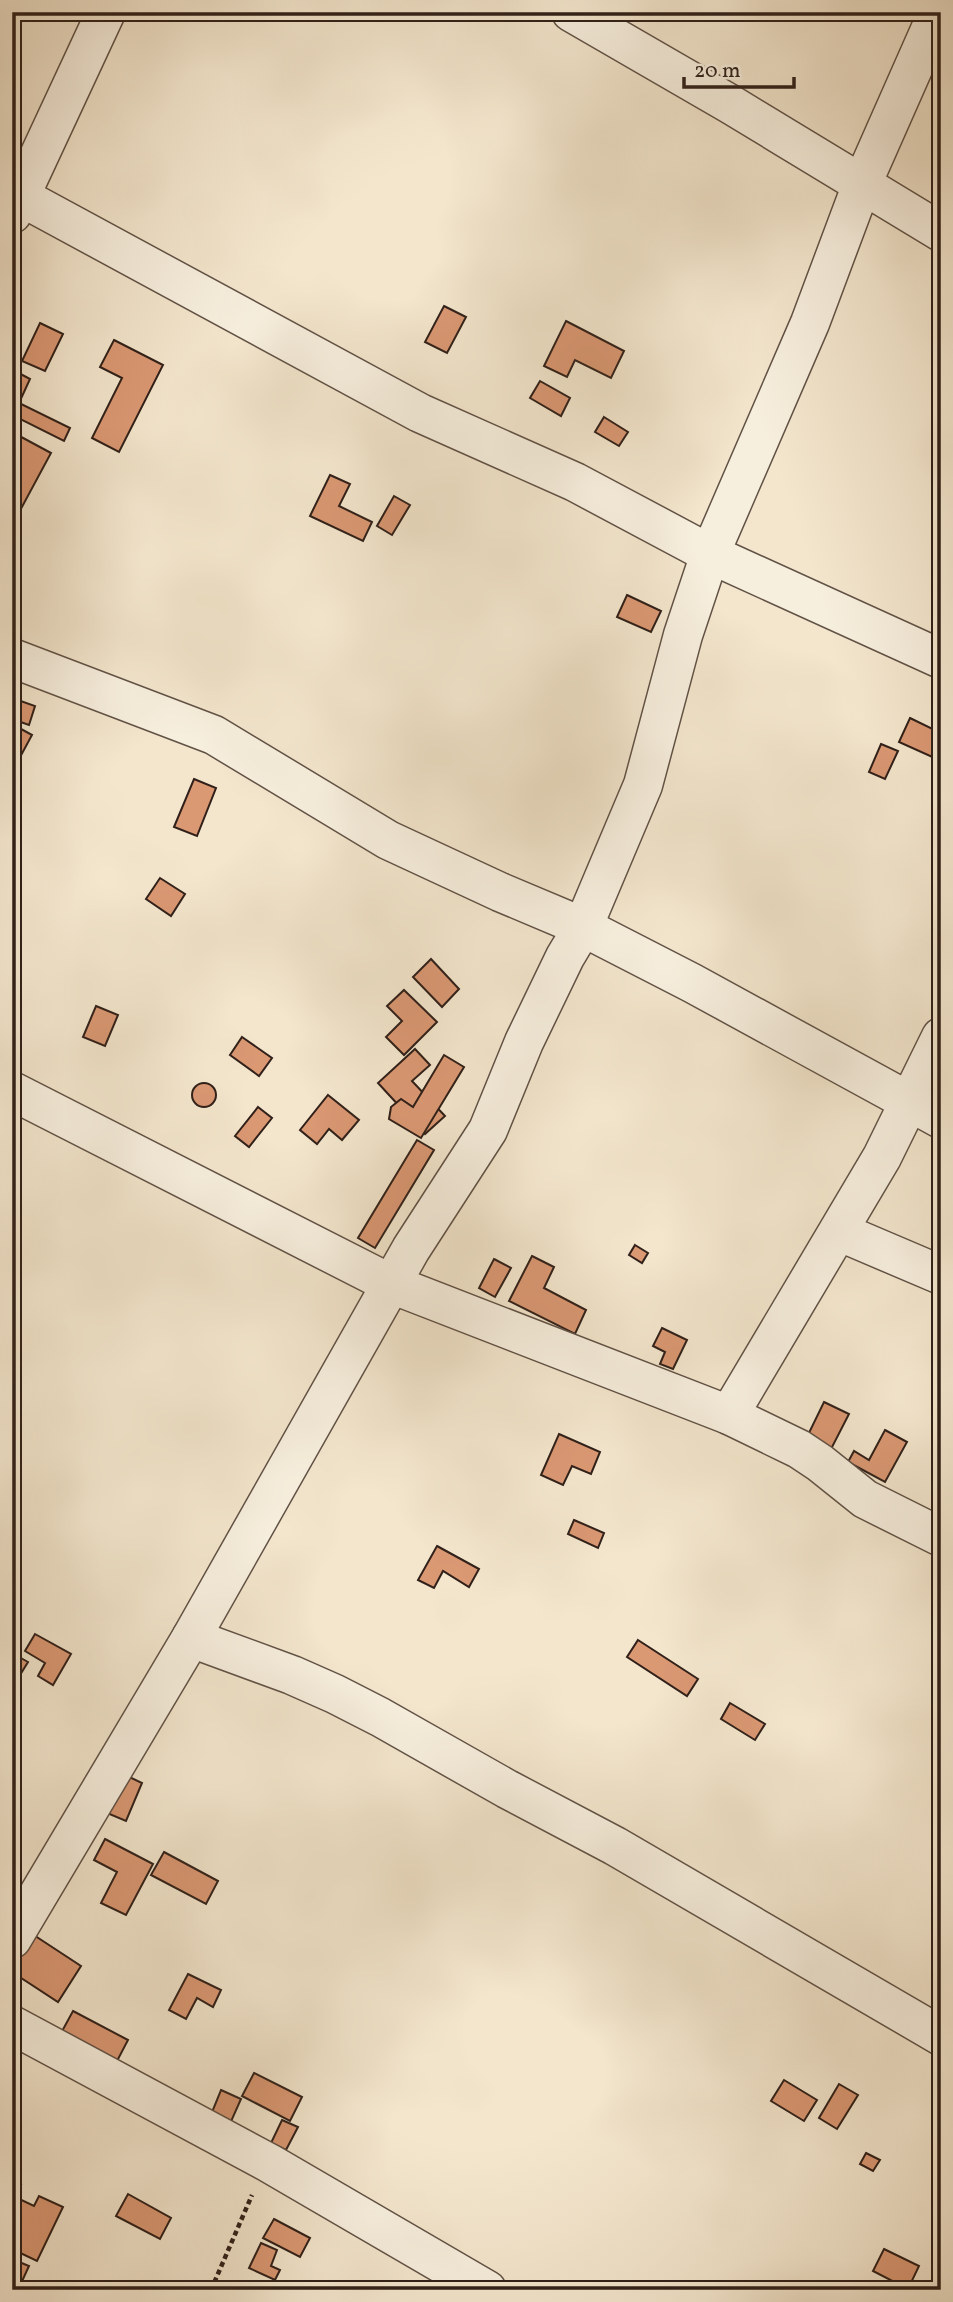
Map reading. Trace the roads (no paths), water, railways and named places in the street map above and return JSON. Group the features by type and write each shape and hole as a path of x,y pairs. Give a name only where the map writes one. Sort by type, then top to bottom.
{"street":[{"path":"106,12 15,201 420,413 600,494 710,554 941,659"},
{"path":"571,12 941,232"},
{"path":"12,1939 191,1639 391,1283 488,1130 524,1042 565,957 583,927 643,785 683,635 710,554 810,324 862,184 939,12"},
{"path":"12,658 214,735 388,840 583,927 692,983 941,1119"},
{"path":"729,1415 840,1232 882,1157 941,1037"},
{"path":"12,1091 391,1283 729,1415 799,1449 865,1499 941,1537"},
{"path":"840,1232 941,1275"},
{"path":"191,1639 303,1680 380,1717 615,1846 941,2036"},
{"path":"12,2025 269,2163 487,2290"}]}
